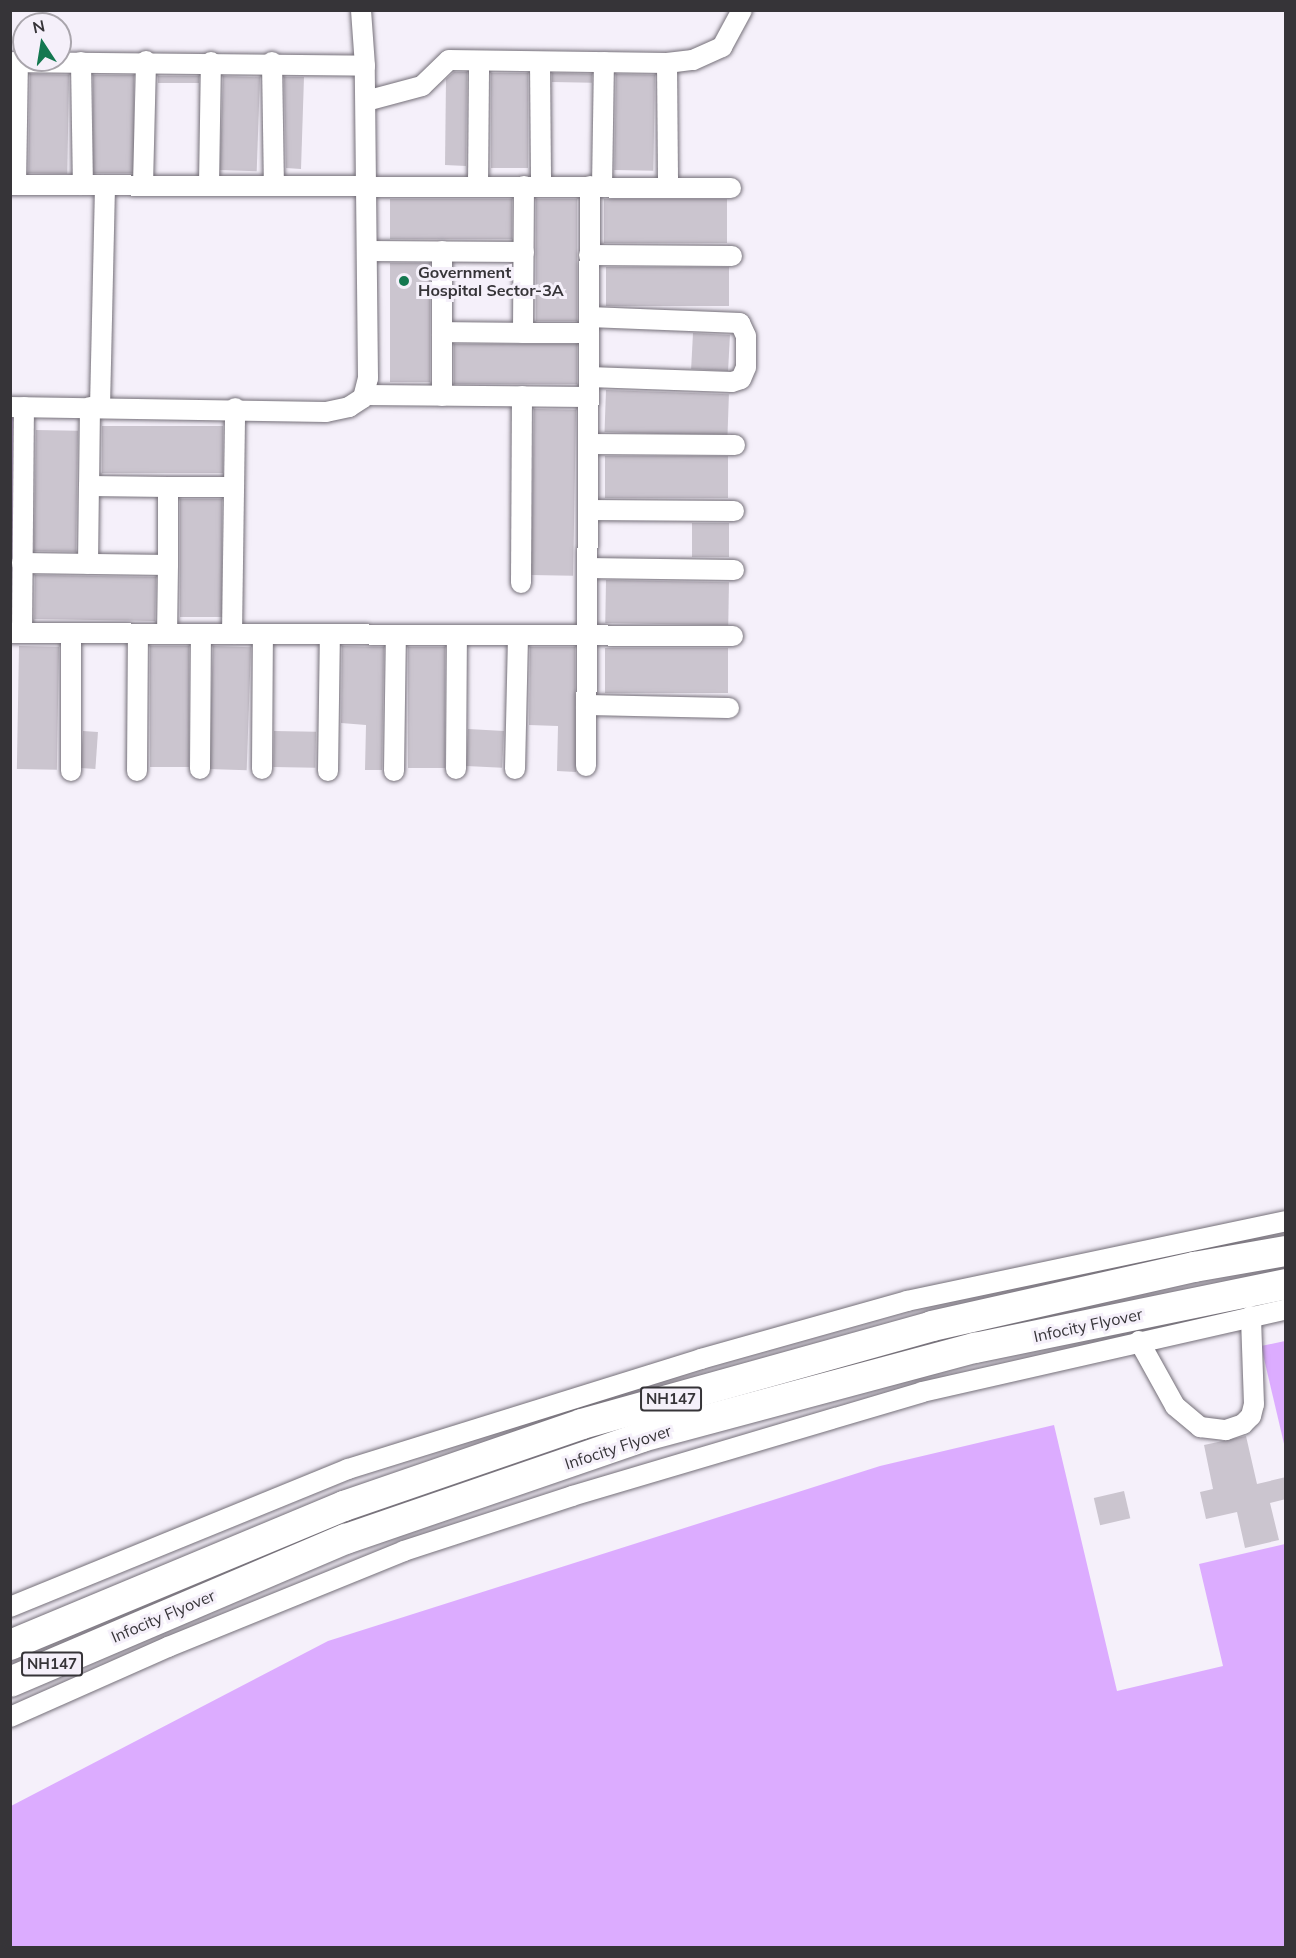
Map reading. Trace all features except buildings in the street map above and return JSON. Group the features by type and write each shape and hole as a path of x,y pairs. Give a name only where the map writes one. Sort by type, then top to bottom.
{"highway":[{"name":"Infocity Flyover","path":"10,1645 78,1614 344,1506 582,1424 932,1326 1194,1267 1286,1251"},
{"name":"Infocity Flyover","path":"10,1682 346,1539 642,1437 975,1348 1286,1284"}],"street":[{"path":"361,10 365,66 368,251 365,395"},
{"path":"366,101 428,82 445,61 667,63 693,60 722,47 742,10"},
{"path":"478,186 479,61"},
{"path":"72,62 272,62 365,66"},
{"path":"81,62 82,185"},
{"path":"143,185 146,62"},
{"path":"209,185 211,62"},
{"path":"272,62 274,185"},
{"path":"523,333 524,252 532,186 540,62"},
{"path":"586,766 589,255 604,62"},
{"path":"667,63 668,187"},
{"path":"14,72 13,185 731,188"},
{"path":"88,564 89,486 105,185"},
{"path":"368,251 524,252"},
{"path":"442,251 442,396"},
{"path":"589,255 732,256"},
{"path":"442,332 523,333 589,325 740,323 746,336 746,367 741,379 732,382 589,387 522,396 365,395 349,407 326,412 235,408 17,407 22,564 16,633 733,636"},
{"path":"521,583 522,396"},
{"path":"232,634 235,408"},
{"path":"588,444 735,446"},
{"path":"89,486 234,487"},
{"path":"167,634 168,487"},
{"path":"588,510 734,511"},
{"path":"22,564 168,565"},
{"path":"587,568 734,570"},
{"path":"71,633 71,771"},
{"path":"137,771 138,633"},
{"path":"200,769 201,634"},
{"path":"262,769 263,634"},
{"path":"328,771 330,634"},
{"path":"393,771 396,635"},
{"path":"456,769 457,635"},
{"path":"515,769 518,636"},
{"path":"586,705 729,708"},
{"path":"10,1607 348,1469 701,1359 907,1301 1286,1221"},
{"path":"10,1717 168,1647 449,1536 778,1433 922,1392 1286,1309"},
{"path":"1138,1341 1175,1406 1200,1426 1226,1430 1243,1425 1251,1416 1254,1404 1251,1316"}],"shaded area":[{"path":"10,417 13,417 13,623 11,623"},
{"path":"1285,1341 1285,1448 1261,1346"},
{"path":"1054,1425 1117,1691 1223,1666 1199,1564 1285,1544 1285,1947 11,1947 11,1806 328,1641 880,1466"}],"place":[{"name":"Government Hospital Sector-3A","path":"404,281"}]}
